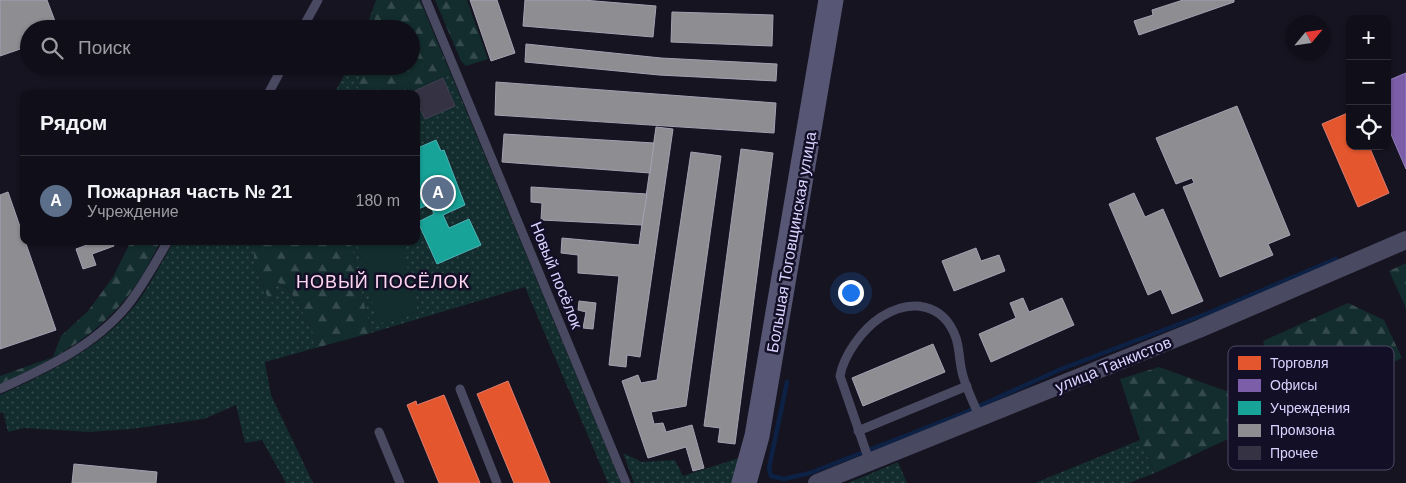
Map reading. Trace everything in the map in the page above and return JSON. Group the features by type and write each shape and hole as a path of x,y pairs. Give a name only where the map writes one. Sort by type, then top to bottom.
{"street":[{"name":"Большая Тоговщинская улица","path":"744,483 751,463 759,426 831,0"},
{"name":"улица Танкистов","path":"817,483 1200,329 1406,240"}],"lane":[{"path":"307,20 318,0"},
{"name":"Новый посёлок","path":"426,0 626,483"},
{"path":"270,90 278,75"},
{"path":"0,389 48,367 84,345 126,307 165,245"},
{"path":"870,463 841,384 841,370 863,334 878,319 894,310 924,306 944,317 956,339 967,386 980,418"},
{"path":"858,431 967,386"},
{"path":"460,388 497,483"},
{"path":"379,432 400,483"}],"green space":[{"path":"376,0 420,0 451,74 414,90 358,90 360,75 420,75 420,20 375,20 372,11"},
{"path":"435,0 467,0 488,59 466,66 461,61"},
{"path":"372,11 375,20 369,20"},
{"path":"451,74 621,483 608,483 525,287 371,333 351,245 420,245 420,90 413,90"},
{"path":"344,75 360,75 358,90 336,90"},
{"path":"129,245 159,245 146,270 127,297 96,329 60,354 0,384 0,376 53,357 61,336 88,311 113,277"},
{"path":"172,245 254,245 254,263 269,301 274,302 275,282 290,292 302,309 319,347 265,362 271,395 313,483 286,483 262,440 245,443 236,405 204,419 131,429 89,432 24,428 8,432 3,412 0,413 0,395 53,369 103,337 131,310"},
{"path":"254,245 351,245 371,333 319,347 302,309 283,285 275,282 274,303 269,301 254,263"},
{"path":"357,245 402,245 417,307 416,314 384,323 377,321"},
{"path":"1406,263 1406,308 1389,271"},
{"path":"1348,303 1384,320 1402,358 1394,362 1394,346 1264,346 1263,341"},
{"path":"1159,367 1226,391 1228,390 1228,439 1155,473 1140,440 1120,379"},
{"path":"1140,440 1155,473 1129,483 1035,483"},
{"path":"623,453 642,462 675,460 683,476 739,458 740,483 634,483"},
{"path":"898,462 907,483 848,483"}],"building: Торговля":[{"path":"1346,114 1346,150 1371,150 1389,193 1358,207 1322,124"},
{"path":"508,381 550,483 514,483 477,394"},
{"path":"444,395 480,483 439,483 407,405 416,401 417,405"}],"building: Офисы":[{"path":"1406,73 1406,169 1391,134 1391,79"}],"building: Учреждения":[{"path":"436,140 441,151 444,150 465,205 443,215 449,228 469,219 481,245 437,264 420,226 420,221 434,214 430,204 420,208 420,147"}],"building: Промзона":[{"path":"0,0 47,0 55,20 20,20 20,49 0,56"},
{"path":"470,0 497,0 515,53 491,61"},
{"path":"525,0 583,0 656,6 653,37 523,26"},
{"path":"1183,0 1234,0 1234,2 1139,35 1134,21 1153,15 1152,10"},
{"path":"672,12 773,15 772,46 671,42"},
{"path":"526,44 661,58 777,64 776,81 659,75 525,62"},
{"path":"496,82 776,103 774,133 495,115"},
{"path":"1237,106 1290,235 1268,244 1273,255 1220,277 1183,187 1194,183 1192,178 1176,184 1156,138"},
{"path":"656,127 673,129 640,357 627,355 626,367 609,365 619,276 578,273 578,255 561,253 562,238 639,245"},
{"path":"504,134 654,143 650,173 502,162"},
{"path":"741,149 773,153 735,444 718,442 720,428 704,426"},
{"path":"691,152 721,156 686,406 651,412 654,424 663,423 666,432 692,425 704,468 693,471 686,447 648,458 622,381 638,375 641,383 657,380"},
{"path":"531,187 647,194 642,225 541,220 542,203 531,202"},
{"path":"8,192 20,226 20,245 26,245 56,330 0,349 0,195"},
{"path":"1134,193 1145,217 1163,209 1203,301 1172,314 1161,289 1148,295 1109,204"},
{"path":"87,245 114,246 92,254 96,265 83,269 76,249"},
{"path":"976,248 981,261 999,255 1005,271 954,291 942,261"},
{"path":"1023,298 1029,312 1062,298 1074,325 991,362 979,334 1016,318 1010,303"},
{"path":"579,301 596,303 593,329 583,328 586,312 578,310"},
{"path":"933,344 945,372 863,406 852,378"},
{"path":"74,464 157,472 156,483 72,483"}],"building: Прочее":[{"path":"443,78 455,106 425,119 420,108 420,90 417,90"}],"waterway":[{"path":"787,382 769,468 771,476 784,479 810,473 964,413 1059,370 1211,312 1336,259"}],"place":[{"name":"Пожарная часть № 21","path":"438,193"}],"district":[{"name":"НОВЫЙ ПОСЁЛОК","path":"383,282"}]}
